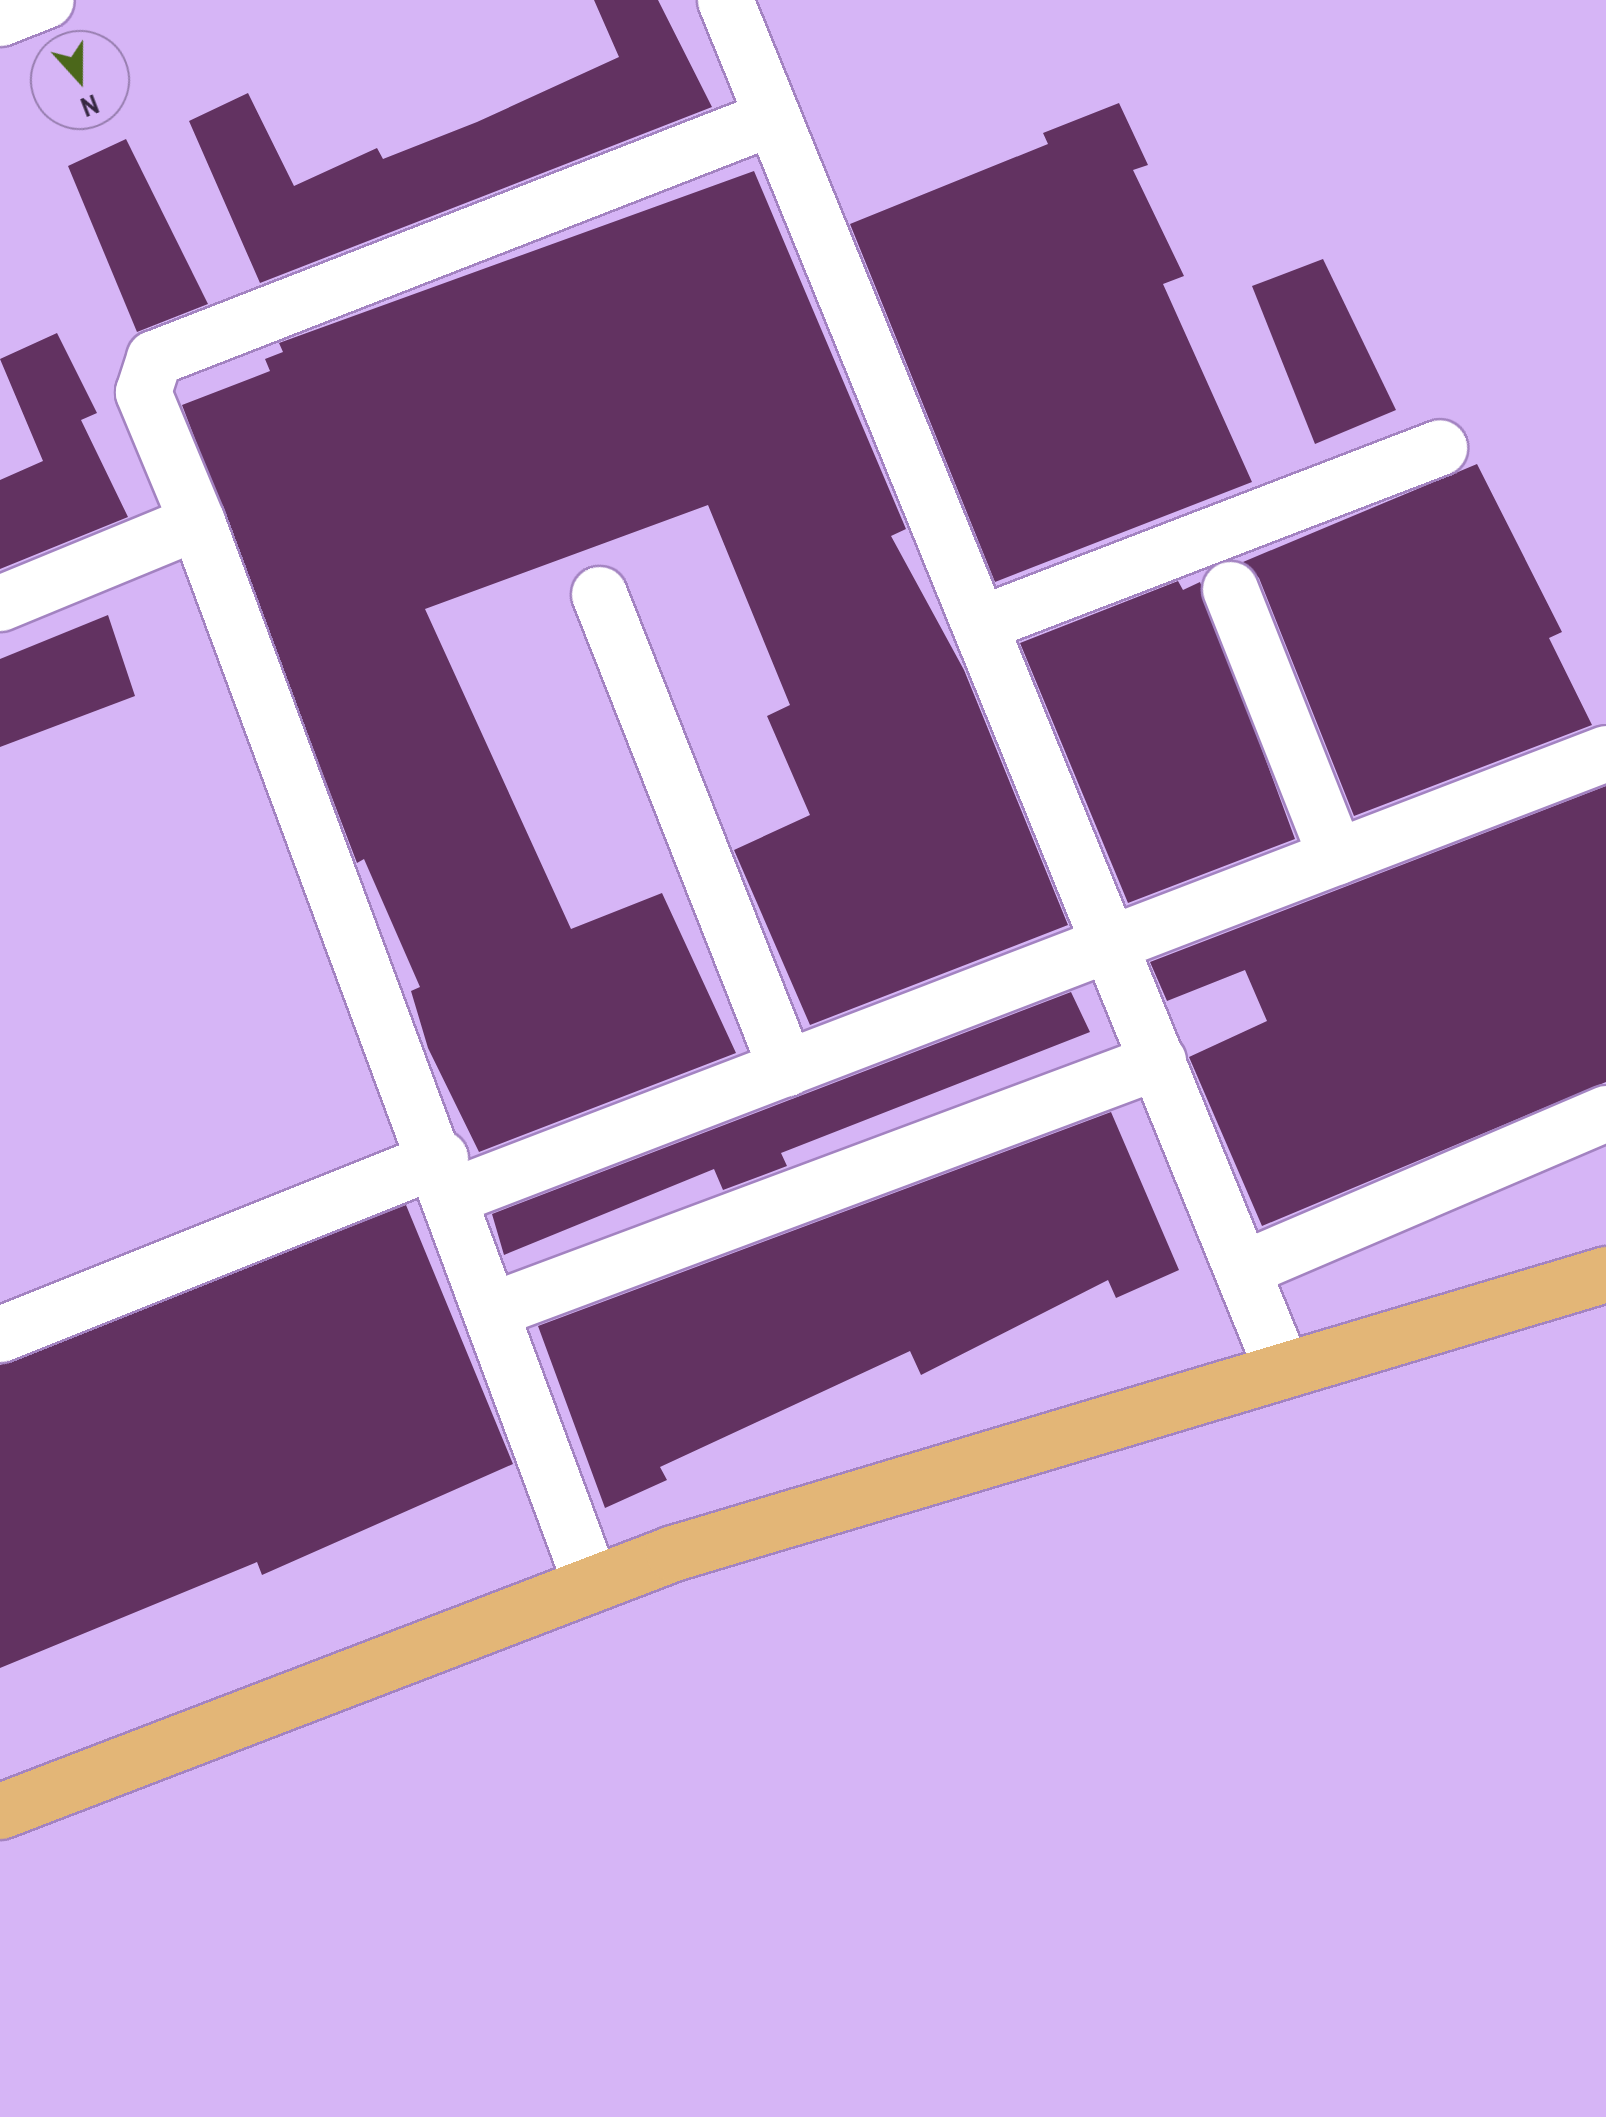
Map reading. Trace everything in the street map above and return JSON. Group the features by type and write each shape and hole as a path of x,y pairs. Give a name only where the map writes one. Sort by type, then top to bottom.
{"main road":[{"path":"0,1811 590,1581 1606,1274"}],"street":[{"path":"0,18 46,0"},
{"path":"726,0 1282,1369"},
{"path":"590,1581 447,1177 144,392 154,358 773,118"},
{"path":"980,624 1439,447"},
{"path":"0,603 197,522"},
{"path":"1230,588 1336,857"},
{"path":"598,594 786,1068"},
{"path":"0,1334 447,1177 786,1068 1606,753"},
{"path":"494,1308 1158,1061"},
{"path":"1242,1268 1606,1113"}],"building":[{"path":"594,0 658,0 712,107 260,283 189,121 248,93 294,186 377,148 383,159 477,122 619,57"},
{"path":"1119,103 1148,165 1133,170 1184,276 1163,284 1252,482 995,582 850,224 1048,144 1043,133"},
{"path":"126,139 208,304 137,332 68,166"},
{"path":"754,171 906,529 891,536 964,670 1068,925 810,1025 734,850 810,815 767,716 790,705 708,505 425,609 571,929 662,893 736,1053 479,1152 428,1048 411,991 420,987 364,859 357,863 182,405 270,371 265,359 283,352 279,343"},
{"path":"1323,259 1396,410 1315,444 1252,286"},
{"path":"57,333 97,413 81,420 128,517 0,569 0,480 43,461 0,359"},
{"path":"1477,464 1562,632 1549,638 1592,725 1354,816 1259,578 1243,562"},
{"path":"1178,581 1183,590 1200,582 1295,839 1128,903 1020,643"},
{"path":"108,615 135,696 0,747 0,659"},
{"path":"1606,786 1606,1082 1262,1226 1189,1057 1267,1021 1245,970 1167,1001 1150,962"},
{"path":"1071,992 1090,1032 781,1153 787,1166 723,1190 714,1169 504,1255 492,1214"},
{"path":"1111,1112 1179,1270 1116,1298 1108,1280 921,1375 910,1351 660,1467 667,1480 605,1508 538,1326"},
{"path":"406,1205 513,1464 262,1575 257,1562 0,1668 0,1365"}]}
